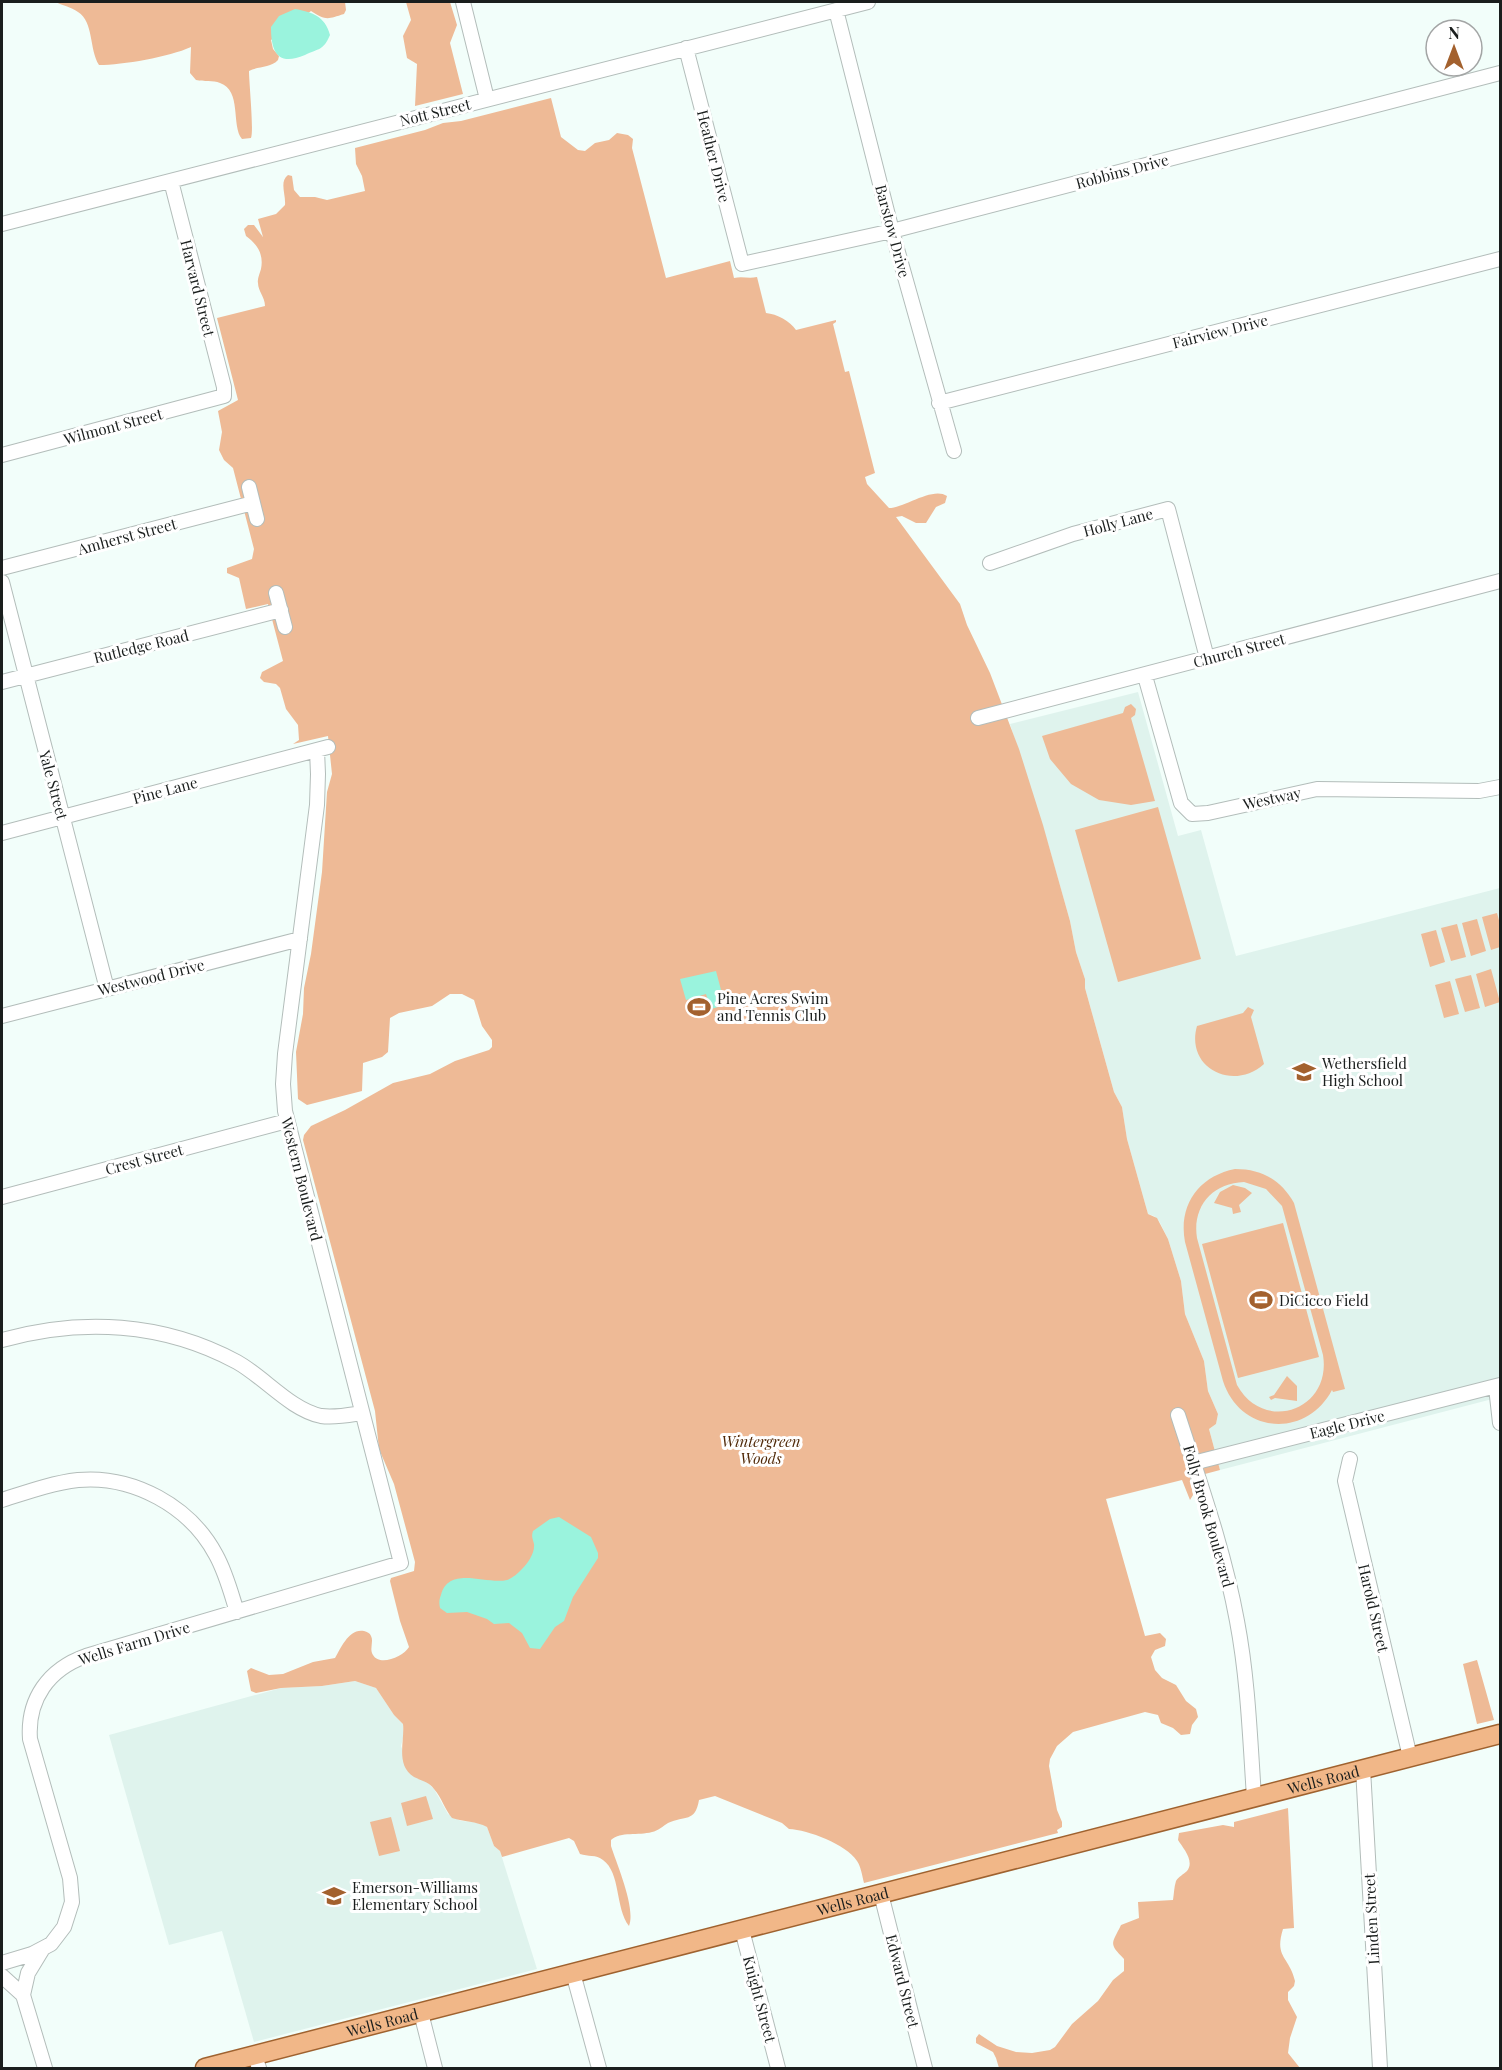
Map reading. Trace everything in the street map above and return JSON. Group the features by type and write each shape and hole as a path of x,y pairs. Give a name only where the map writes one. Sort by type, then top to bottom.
{"main road":[{"name":"Wells Road","path":"205,2068 257,2062 421,2013 1500,1734"}],"street":[{"path":"462,2 487,99"},
{"name":"Nott Street","path":"2,221 171,181 868,2"},
{"name":"Barstow Drive","path":"836,10 892,231 954,451"},
{"name":"Heather Drive","path":"686,48 742,264"},
{"name":"Robbins Drive","path":"742,264 892,231 1500,73"},
{"name":"Harvard Street","path":"171,181 225,396"},
{"name":"Fairview Drive","path":"939,403 1500,259"},
{"name":"Wilmont Street","path":"2,455 225,396"},
{"path":"249,487 257,519"},
{"name":"Amherst Street","path":"2,568 253,503"},
{"name":"Holly Lane","path":"990,563 1073,534 1168,509 1207,658"},
{"name":"Church Street","path":"978,718 1500,581"},
{"name":"Yale Street","path":"2,582 107,989"},
{"path":"276,593 285,627"},
{"name":"Rutledge Road","path":"2,682 281,610"},
{"name":"Westway","path":"1145,676 1181,803 1192,814 1208,813 1317,789 1479,791 1500,787"},
{"name":"Pine Lane","path":"2,833 322,748"},
{"name":"Western Boulevard","path":"322,748 284,1071 284,1097 287,1121 401,1564"},
{"name":"Westwood Drive","path":"2,1016 300,939"},
{"name":"Crest Street","path":"2,1197 287,1121"},
{"path":"2,1340 39,1330 74,1326 114,1326 149,1331 178,1338 226,1357 257,1375 299,1407 313,1414 331,1417 362,1413"},
{"path":"1498,1386 1500,1423"},
{"name":"Eagle Drive","path":"1194,1463 1498,1386"},
{"name":"Folly Brook Boulevard","path":"1178,1415 1220,1545 1237,1622 1246,1677 1254,1797"},
{"name":"Harold Street","path":"1350,1459 1345,1481 1410,1757"},
{"path":"2,1500 52,1485 89,1480 122,1483 151,1494 184,1515 203,1535 220,1564 237,1612"},
{"name":"Wells Farm Drive","path":"2,1962 42,1950 53,1942 69,1917 72,1898 70,1878 31,1743 32,1714 40,1691 58,1671 80,1658 401,1564"},
{"name":"Linden Street","path":"1363,1769 1380,2068"},
{"name":"Edward Street","path":"881,1894 925,2068"},
{"name":"Knight Street","path":"742,1930 778,2068"},
{"name":"Wells Farm Drive","path":"23,1995 30,1969 42,1950"},
{"path":"573,1973 599,2068"},
{"path":"2,1976 23,1995 45,2068"},
{"path":"421,2013 435,2068"}],"shaded area":[{"path":"295,9 317,16 325,23 330,35 320,48 296,58 282,58 274,50 271,27 279,16"},
{"name":"Wethersfield High School","path":"1138,692 1178,836 1201,830 1236,956 1500,888 1500,1397 1220,1470 1209,1429 1216,1424 1218,1414 1208,1391 1204,1361 1185,1314 1181,1281 1168,1239 1159,1221 1148,1214 1127,1139 1122,1107 1114,1092 1085,988 1085,979 1076,952 1070,921 1010,724"},
{"path":"716,971 725,1005 711,1009 706,994 686,1000 680,979"},
{"path":"559,1517 591,1537 598,1558 573,1597 564,1621 555,1627 540,1649 530,1648 522,1633 509,1623 494,1624 467,1612 447,1613 440,1608 439,1602 445,1586 452,1581 469,1578 498,1581 507,1580 515,1575 527,1564 532,1554 533,1531 550,1519"},
{"name":"Emerson-Williams Elementary School","path":"355,1681 376,1688 394,1715 403,1724 404,1734 401,1746 413,1776 426,1781 434,1789 448,1814 461,1821 478,1822 487,1827 494,1846 500,1851 537,1969 254,2042 222,1931 169,1945 109,1735 281,1688 322,1686"}],"green space":[{"path":"55,2 345,2 346,10 344,14 327,18 311,11 271,40 273,49 279,56 278,60 249,71 252,134 251,138 242,139 237,126 234,100 227,87 217,82 196,80 190,73 191,47 146,60 99,65 87,22 83,16"},
{"path":"406,2 450,2 457,25 450,43 463,94 415,106 417,64 407,58 403,36 411,20"},
{"name":"Wintergreen Woods","path":"551,98 561,137 578,150 585,151 595,143 609,140 617,133 628,135 633,139 632,148 666,278 730,261 734,278 757,277 766,313 783,318 796,330 836,320 833,324 845,372 849,371 875,473 865,477 867,484 889,508 926,495 947,496 945,503 936,507 926,523 916,523 902,516 896,517 960,604 1019,749 1070,921 1076,952 1085,979 1085,988 1114,1092 1122,1107 1127,1139 1148,1214 1157,1218 1168,1239 1181,1281 1185,1314 1204,1361 1208,1391 1218,1414 1216,1424 1209,1429 1220,1470 1190,1478 1193,1495 1190,1500 1182,1480 1106,1499 1145,1636 1160,1633 1166,1639 1165,1646 1155,1650 1151,1657 1155,1670 1162,1678 1176,1685 1186,1701 1196,1709 1198,1717 1192,1725 1190,1734 1181,1735 1173,1728 1161,1723 1158,1715 1145,1712 1073,1732 1057,1746 1050,1759 1049,1766 1057,1810 1062,1822 1062,1827 1057,1830 1058,1833 864,1883 857,1861 836,1844 816,1835 789,1829 782,1823 715,1796 699,1800 695,1812 688,1817 668,1823 658,1830 615,1837 611,1840 628,1898 629,1926 609,1866 598,1857 580,1854 574,1841 569,1838 502,1857 500,1851 494,1846 487,1827 452,1818 432,1787 408,1772 402,1752 403,1724 394,1715 376,1688 355,1681 322,1686 281,1688 256,1693 251,1691 247,1671 251,1668 269,1675 283,1674 313,1662 335,1658 346,1640 359,1631 370,1634 372,1653 381,1660 397,1657 409,1647 390,1581 391,1578 414,1571 415,1562 394,1484 379,1449 375,1411 303,1140 311,1126 393,1083 430,1074 455,1061 489,1050 492,1047 492,1040 482,1026 474,1000 462,994 450,994 432,1006 399,1013 390,1018 388,1052 382,1057 363,1063 362,1091 307,1105 298,1099 296,1052 322,872 327,792 332,774 328,736 293,744 299,740 298,725 286,709 280,688 260,678 262,672 283,661 268,604 246,609 239,578 227,573 227,568 252,559 254,549 233,468 224,460 219,450 222,432 218,411 238,400 217,318 265,306 258,281 262,264 260,254 253,242 246,236 244,229 248,225 254,225 263,237 258,219 276,214 285,205 283,185 288,175 292,176 294,190 300,197 327,200 365,191 362,176 356,164 355,148 425,130 443,123 461,121"},
{"path":"1131,704 1136,709 1135,715 1131,718 1155,801 1131,805 1099,800 1071,784 1050,759 1042,736 1123,713 1125,707"},
{"path":"1158,807 1201,959 1118,982 1075,830"},
{"path":"1497,913 1500,924 1500,947 1491,950 1482,917"},
{"path":"1477,919 1486,951 1471,956 1462,923"},
{"path":"1457,924 1466,957 1451,961 1441,928"},
{"path":"1436,930 1445,962 1430,967 1421,934"},
{"path":"1491,969 1500,1002 1485,1007 1476,974"},
{"path":"1471,975 1480,1008 1465,1012 1455,979"},
{"path":"1450,981 1459,1014 1444,1018 1435,985"},
{"path":"1248,1007 1254,1010 1251,1017 1264,1064 1252,1072 1239,1076 1214,1071 1198,1054 1195,1041 1197,1026 1243,1013"},
{"path":"1235,1169 1254,1171 1270,1177 1283,1188 1294,1203 1345,1389 1333,1392 1332,1390 1321,1406 1306,1417 1291,1423 1274,1424 1258,1420 1244,1412 1231,1399 1223,1381 1185,1242 1184,1229 1188,1204 1194,1194 1211,1178","holes":["1244,1182 1266,1189 1282,1206 1323,1355 1323,1374 1317,1390 1307,1402 1294,1409 1278,1412 1263,1409 1249,1400 1237,1385 1196,1227 1201,1207 1214,1192 1222,1187"]},
{"path":"1233,1185 1245,1188 1252,1193 1239,1205 1241,1212 1233,1214 1232,1208 1214,1203 1220,1192"},
{"name":"DiCicco Field","path":"1283,1223 1319,1357 1238,1378 1202,1244"},
{"path":"1287,1376 1297,1386 1297,1401 1275,1398 1271,1400 1269,1397 1274,1395"},
{"path":"1477,1660 1494,1720 1477,1724 1463,1664"},
{"path":"426,1796 433,1819 407,1826 401,1803"},
{"path":"1288,1808 1294,1928 1283,1929 1280,1946 1295,1981 1294,1986 1288,1992 1288,2000 1297,2017 1288,2053 1300,2068 999,2068 993,2052 976,2043 979,2034 997,2046 1016,2052 1032,2053 1055,2047 1072,2024 1098,2001 1113,1980 1124,1971 1124,1959 1113,1943 1121,1925 1139,1918 1138,1902 1173,1900 1176,1881 1187,1871 1190,1863 1178,1840 1179,1833 1223,1825 1234,1827 1234,1822"},
{"path":"391,1817 400,1851 379,1856 370,1822"}],"place":[{"name":"Pine Acres Swim and Tennis Club","path":"699,1007"},
{"name":"Wethersfield High School","path":"1304,1072"},
{"name":"DiCicco Field","path":"1261,1300"},
{"name":"Emerson-Williams Elementary School","path":"334,1896"}]}
